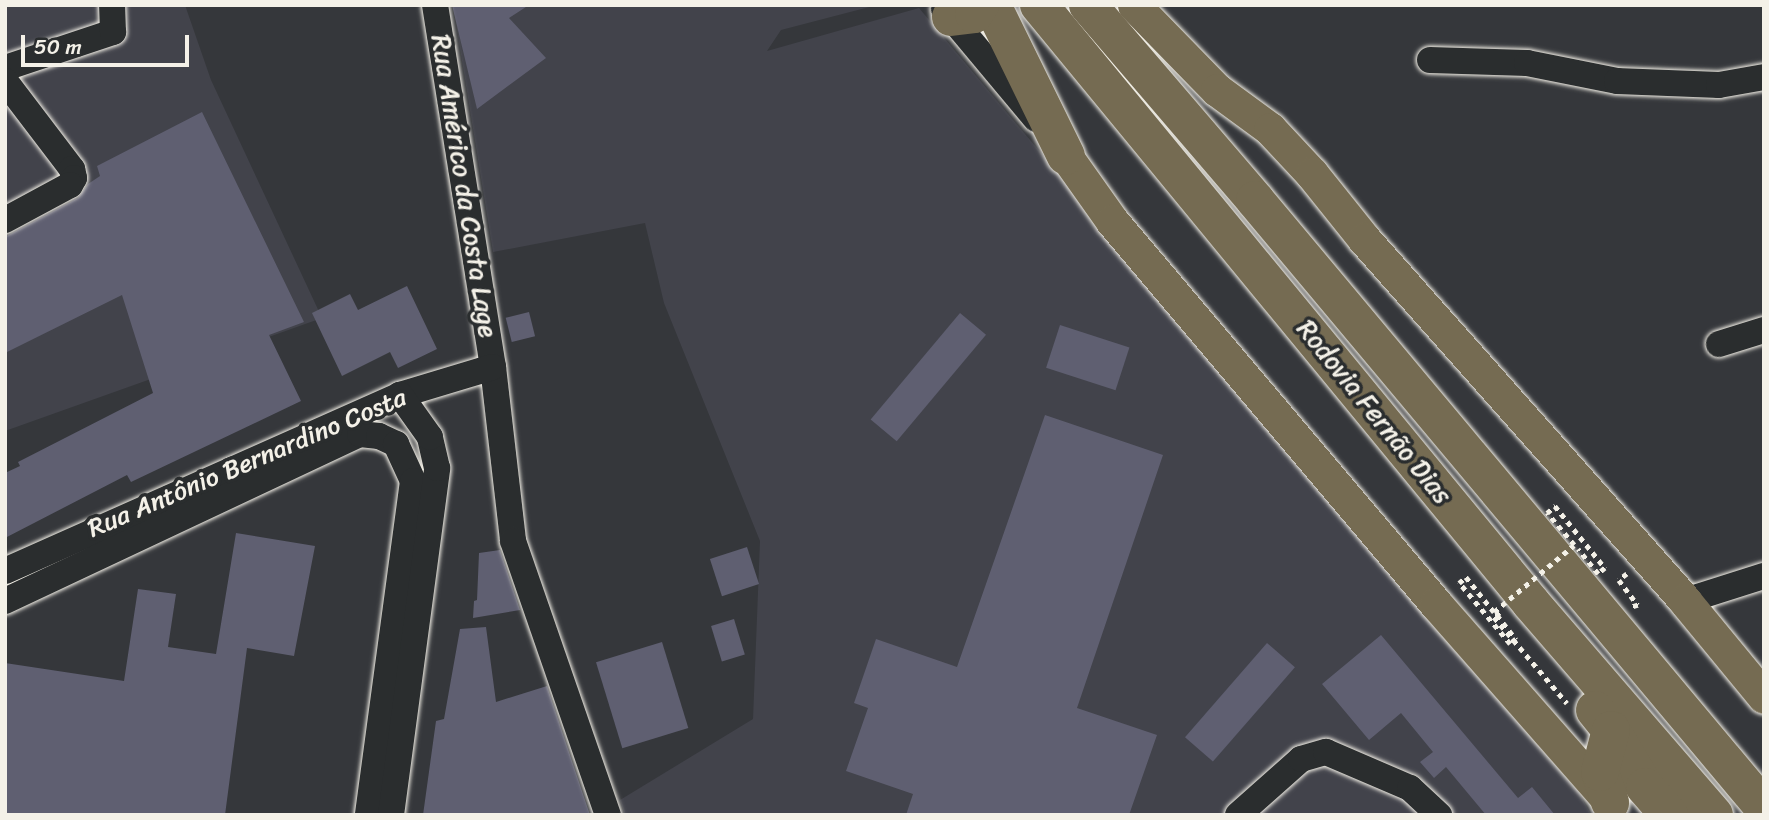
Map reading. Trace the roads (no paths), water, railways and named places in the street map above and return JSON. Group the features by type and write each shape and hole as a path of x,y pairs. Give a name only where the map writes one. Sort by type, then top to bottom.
{"highway":[{"path":"992,5 1066,156"},
{"name":"Rodovia Fernão Dias","path":"1039,5 1517,604 1714,815"},
{"name":"Rodovia Fernão Dias","path":"1088,5 1255,200 1764,808"},
{"path":"1119,5 1255,200"},
{"path":"1517,604 1539,642 1611,730 1645,787 1669,815"},
{"path":"1608,811 1600,772 1611,730"}],"main road":[{"path":"1134,5 1217,90 1270,129 1312,174 1364,239 1685,601 1764,698"},
{"path":"1066,156 1112,221 1608,811"}],"street":[{"path":"5,68 113,32 112,5"},
{"name":"Rua Américo da Costa Lage","path":"435,5 493,366 513,541 608,815"},
{"path":"957,9 1066,156"},
{"path":"1430,60 1527,62 1617,81 1719,85 1764,77"},
{"path":"5,80 72,169 74,178 70,185 5,220"},
{"path":"1719,344 1764,330"},
{"name":"Rua Antônio Bernardino Costa","path":"5,571 59,544 400,395 493,366"},
{"path":"391,815 437,468 430,437 400,395"},
{"name":"Rua Antônio Bernardino Costa","path":"5,601 360,433 379,436 396,444 413,481 368,815"},
{"path":"59,544 72,569"},
{"path":"1685,601 1764,576"},
{"path":"1238,815 1301,759 1326,752 1410,788 1439,815"}]}
